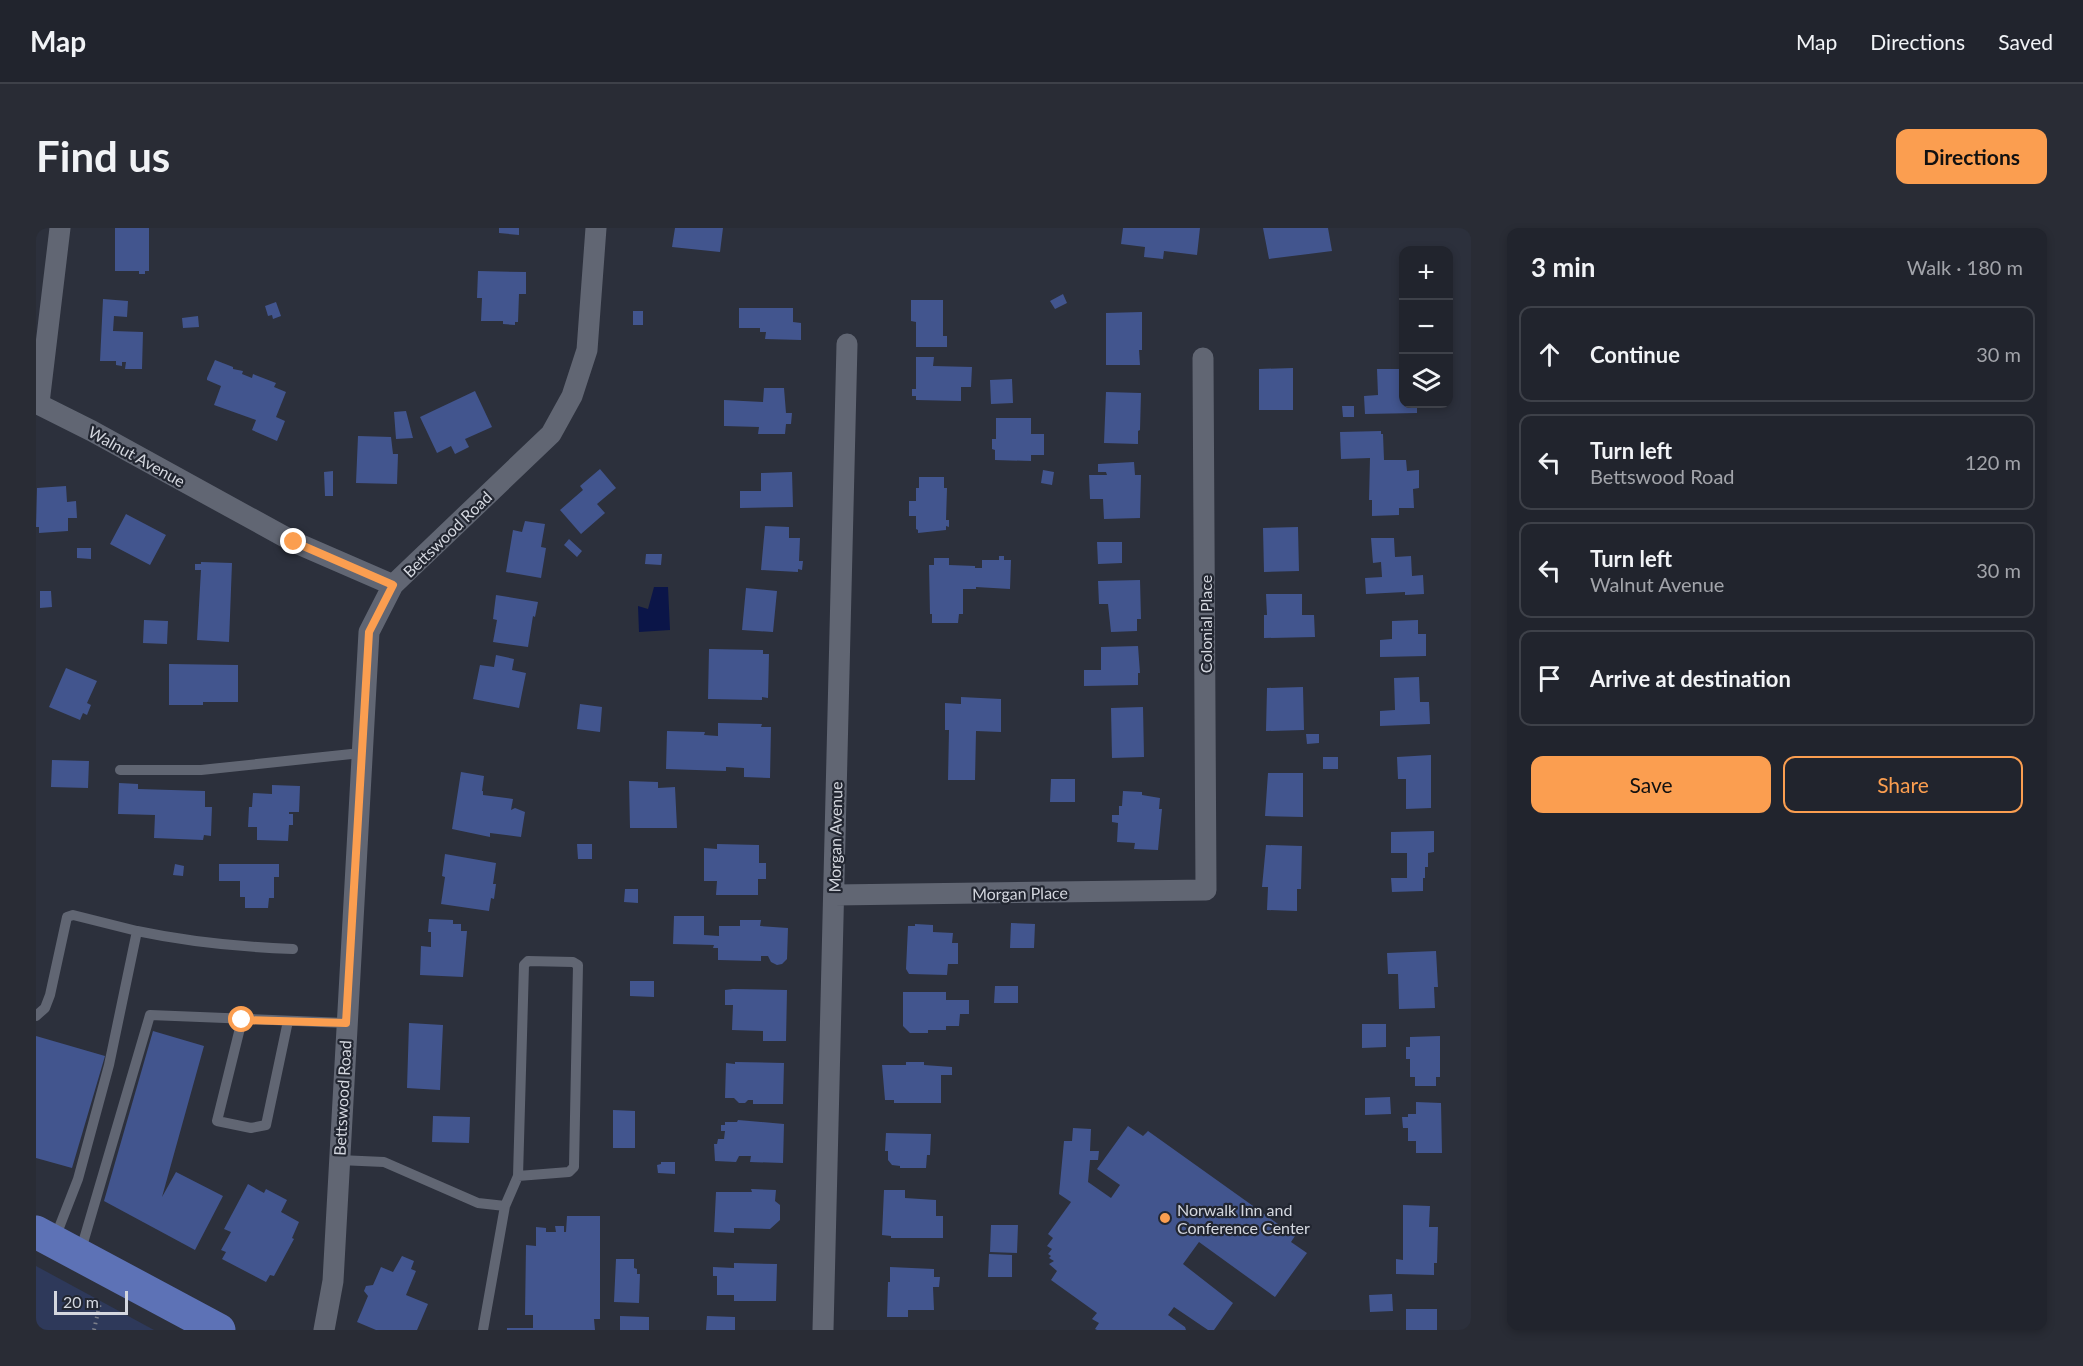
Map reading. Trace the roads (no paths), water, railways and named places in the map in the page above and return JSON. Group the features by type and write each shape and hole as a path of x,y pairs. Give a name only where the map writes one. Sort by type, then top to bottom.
{"main road":[{"path":"56,1243 219,1330"}],"street":[{"name":"Walnut Avenue","path":"60,228 38,403 294,542 393,585"},
{"name":"Bettswood Road","path":"324,1330 333,1281 369,632 393,585 551,434 572,396 587,350 596,228"},
{"name":"Morgan Avenue","path":"823,1330 847,344"},
{"name":"Colonial Place","path":"1203,358 1206,890"},
{"name":"Morgan Place","path":"834,896 1206,890"}],"lane":[{"path":"120,770 201,770 361,753"},
{"path":"36,1016 45,1008 50,995 67,917 73,915 168,938 240,947 293,949"},
{"path":"56,1243 78,1179 106,1077 137,931"},
{"path":"483,1330 505,1206 518,1176 524,965 528,961 573,962 578,965 574,1167 569,1172 518,1176"},
{"path":"56,1243 150,1015 346,1023"},
{"path":"242,1020 217,1121 251,1128 266,1125 288,1021"},
{"path":"339,1160 384,1162 478,1203 505,1206"}],"place":[{"name":"Norwalk Inn and Conference Center","path":"1165,1218"}]}
